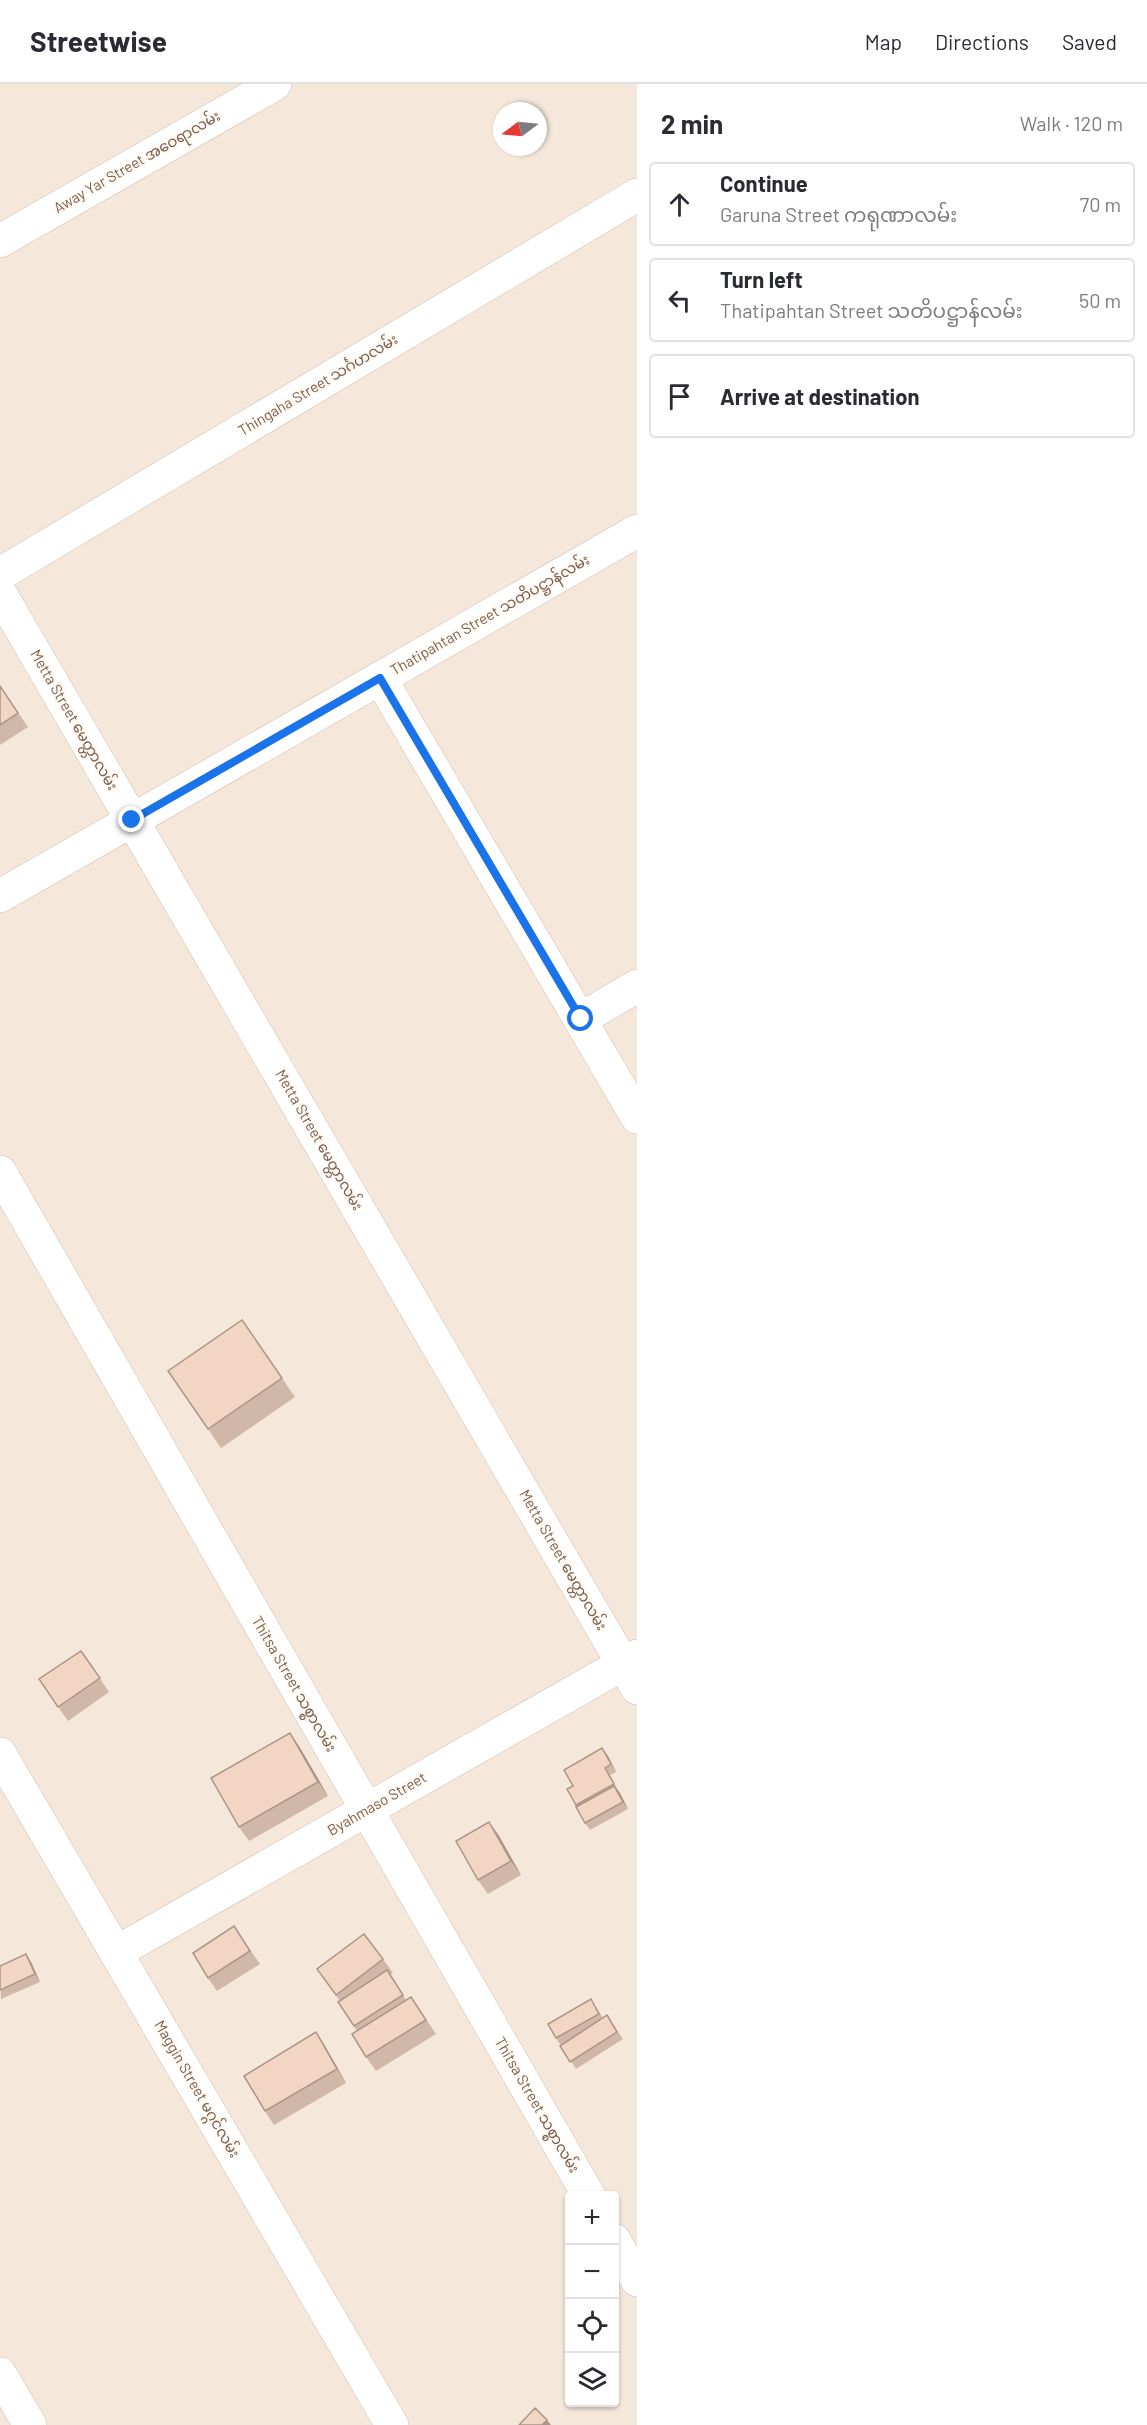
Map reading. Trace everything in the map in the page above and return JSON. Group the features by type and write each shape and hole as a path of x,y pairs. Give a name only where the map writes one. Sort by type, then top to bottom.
{"street":[{"name":"Away Yar Street အဝေရာလမ်း","path":"0,241 274,84"},
{"name":"Thingaha Street သင်္ဂဟလမ်း","path":"0,574 637,195"},
{"name":"Thatipahtan Street သတိပဋ္ဌာန်လမ်း","path":"0,896 637,531"},
{"name":"Metta Street မေတ္တာလမ်း","path":"0,593 632,1669"},
{"path":"380,678 637,1117"},
{"path":"581,1019 637,986"},
{"name":"Thitsa Street သစ္စာလမ်း","path":"0,1172 586,2191"},
{"name":"Byahmaso Street","path":"117,1952 367,1810 632,1669"},
{"name":"Maggin Street မဂ္ဂင်လမ်း","path":"1,1760 117,1952 392,2425"},
{"path":"618,2245 637,2280"},
{"path":"0,2374 18,2421"}],"shaded area":[{"path":"0,84 637,84 637,2425 0,2425"}],"building":[{"path":"0,686 18,713 0,725"},
{"path":"242,1320 282,1378 208,1429 168,1371"},
{"path":"81,1651 100,1678 58,1707 39,1679"},
{"path":"290,1733 318,1782 239,1827 211,1778"},
{"path":"602,1748 611,1764 605,1768 614,1784 576,1805 567,1789 573,1786 564,1770"},
{"path":"614,1786 623,1802 585,1823 576,1807"},
{"path":"489,1822 511,1861 478,1880 456,1841"},
{"path":"234,1926 250,1951 208,1978 193,1953"},
{"path":"364,1934 383,1959 336,1995 317,1969"},
{"path":"26,1954 35,1974 0,1990 0,1966"},
{"path":"387,1970 403,1995 354,2026 338,2002"},
{"path":"411,1997 426,2020 366,2057 352,2034"},
{"path":"591,1999 599,2014 556,2038 548,2024"},
{"path":"607,2015 617,2032 570,2062 560,2046"},
{"path":"316,2032 337,2069 265,2111 244,2076"},
{"path":"535,2408 547,2420 542,2425 519,2425"}],"route":[{"path":"132,820 380,678 581,1019"}]}
